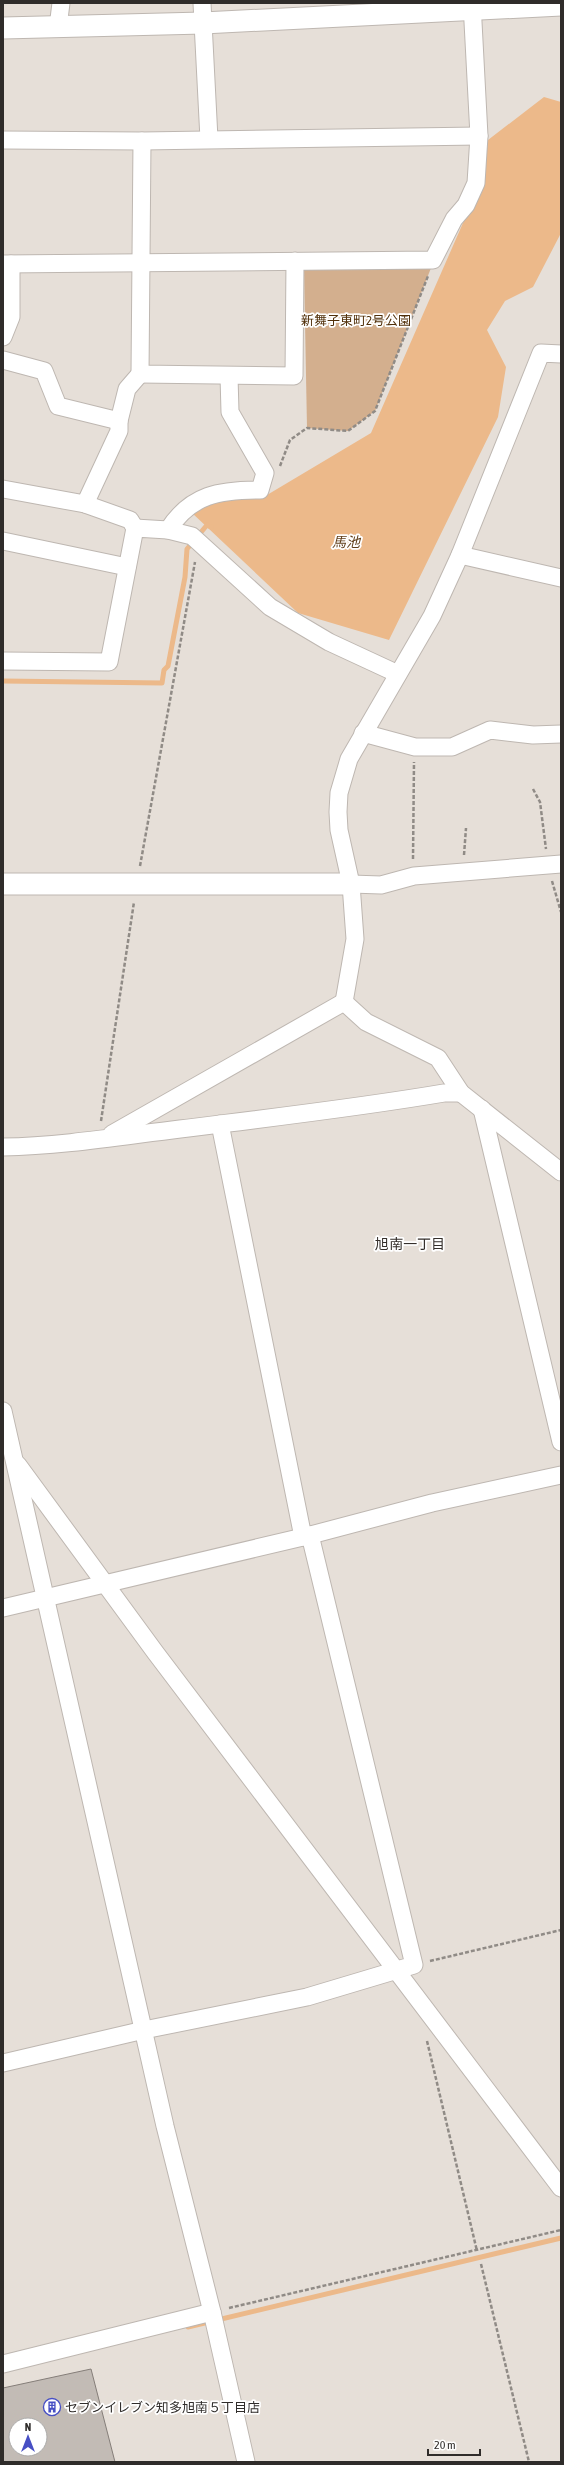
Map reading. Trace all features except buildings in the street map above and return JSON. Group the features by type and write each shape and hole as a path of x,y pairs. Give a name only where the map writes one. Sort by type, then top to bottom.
{"street":[{"path":"58,27 61,3"},
{"path":"3,28 58,27 203,13 561,5"},
{"path":"3,337 11,316 7,264 433,260 454,219 466,205 476,183 479,136 472,7"},
{"path":"203,13 209,139"},
{"path":"3,140 142,141 479,136"},
{"path":"85,504 119,431 119,421 127,389 140,374 142,141"},
{"path":"140,374 294,376 295,261"},
{"path":"344,1002 355,939 351,884 339,830 338,812 340,793 349,759 432,616 460,555 542,353 561,354"},
{"path":"3,360 44,371 58,406 119,421"},
{"path":"168,530 177,515 187,506 215,493 260,490 265,473 230,412 229,376"},
{"path":"3,489 85,504 130,520 135,528 109,662 3,661"},
{"path":"135,528 168,530 192,536 270,607 329,642 398,674"},
{"path":"3,541 127,567"},
{"path":"460,555 561,578"},
{"path":"363,733 415,747 452,747 490,730 532,735 561,734"},
{"path":"3,884 381,885 413,876 561,864"},
{"path":"102,1139 344,1002"},
{"path":"344,1002 366,1022 438,1058 461,1093 561,1172"},
{"path":"3,1147 29,1147 102,1139 341,1110 444,1093 461,1093"},
{"path":"482,1110 561,1442"},
{"path":"3,2063 144,2030 307,1997 414,1964 306,1536 220,1124"},
{"path":"3,1411 47,1598 167,2134 212,2312 246,2462"},
{"path":"3,1445 155,1652 273,1805 561,2188"},
{"path":"3,1608 306,1536 432,1502 561,1475"},
{"path":"3,2364 212,2312"}],"path":[{"path":"265,473 275,475 290,440 307,428 348,431 375,411 433,260"},
{"path":"102,1139 137,884 197,549 201,544"},
{"path":"413,876 415,747"},
{"path":"466,828 463,852 466,872"},
{"path":"414,1964 561,1930"},
{"path":"425,2009 422,2017 477,2250"},
{"path":"212,2312 561,2230"},
{"path":"481,2264 529,2462"}],"green space":[{"name":"新舞子東町2号公園","path":"304,268 431,268 375,411 348,431 307,428"}],"water":[{"name":"馬池","path":"544,97 561,102 561,233 533,287 505,301 487,330 506,367 498,417 389,640 298,613 191,512 214,499 236,495 267,495 371,433 484,175 488,140"}],"waterway":[{"path":"3,681 162,683 164,670 168,666 185,577 187,549 207,525 211,527"},
{"path":"188,2327 561,2238"}],"place":[{"name":"セブンイレブン知多旭南５丁目店","path":"52,2407"}],"district":[{"name":"旭南一丁目","path":"410,1244"}]}
